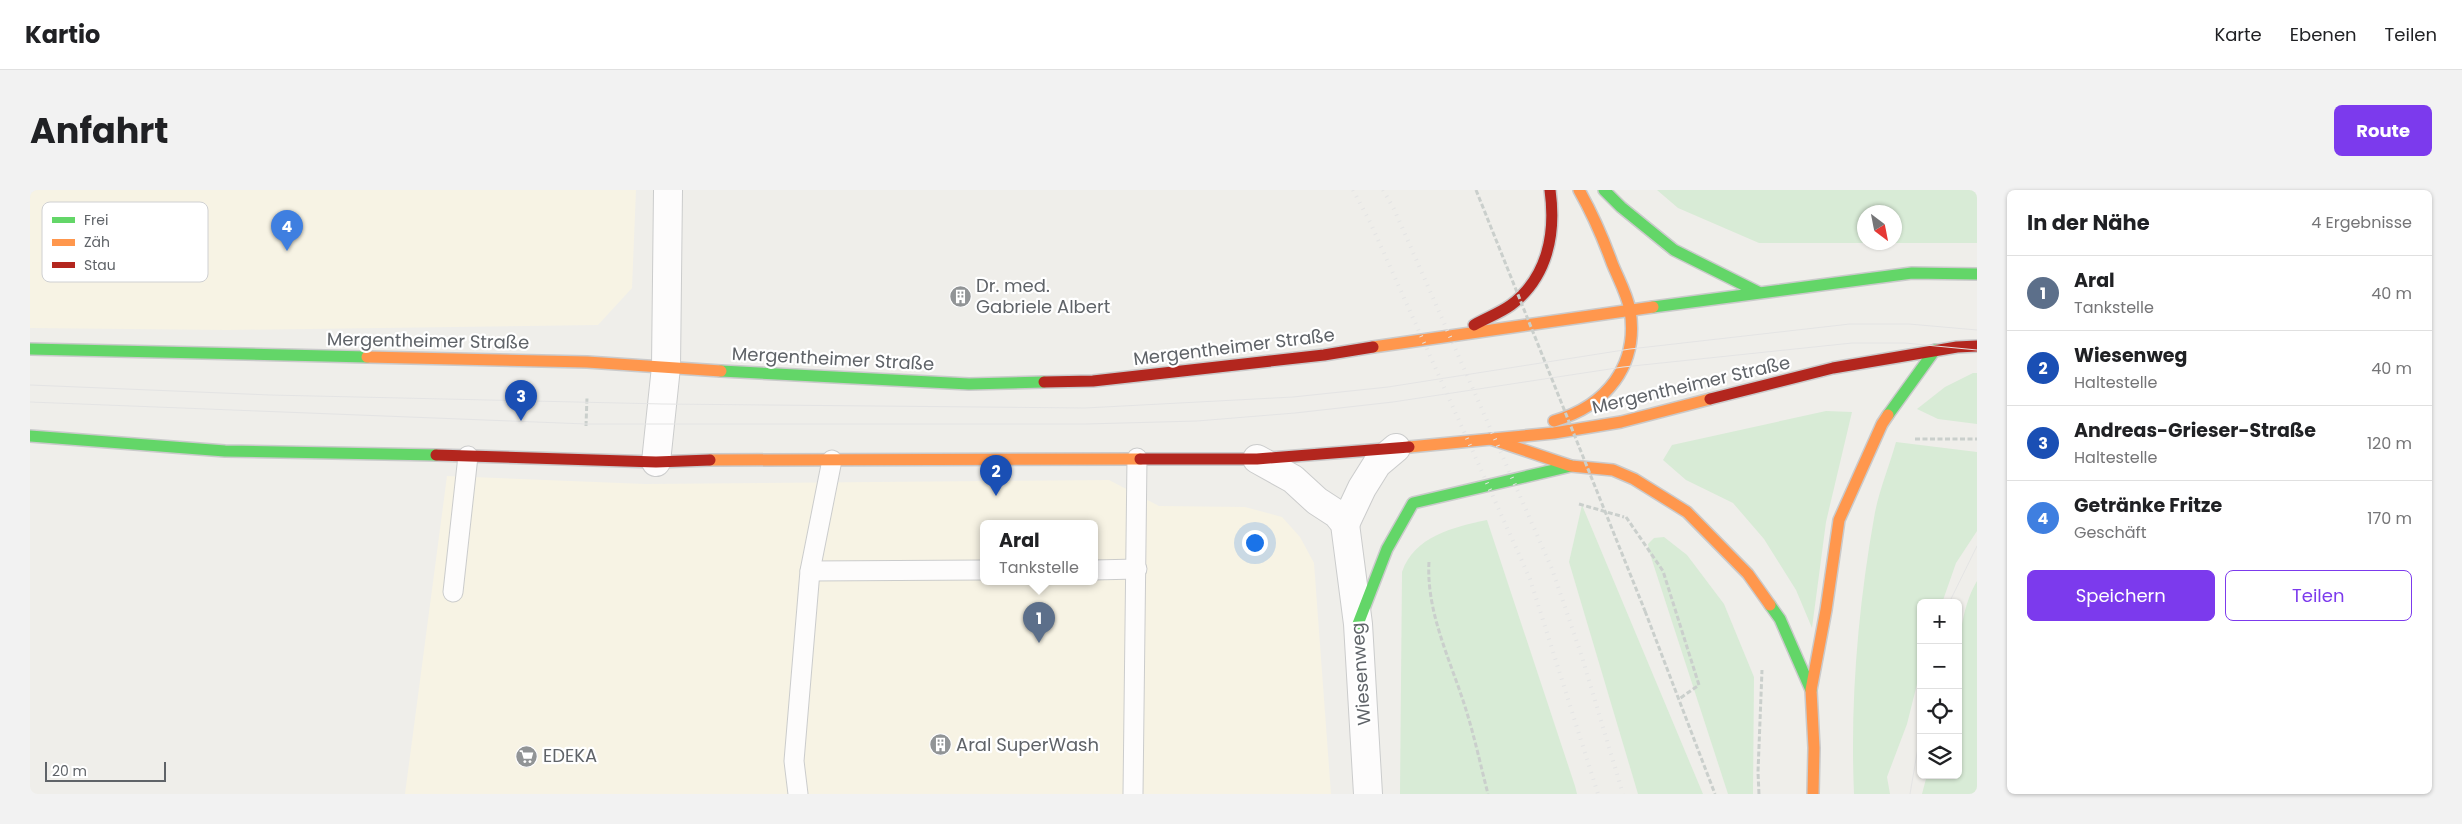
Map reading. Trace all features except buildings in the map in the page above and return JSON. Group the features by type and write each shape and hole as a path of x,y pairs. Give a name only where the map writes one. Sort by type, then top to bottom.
{"main road":[{"path":"1457,334 1512,304 1541,273 1552,237 1550,190"},
{"path":"1579,190 1595,217 1630,310"},
{"path":"1604,190 1621,208 1674,250 1758,292"},
{"name":"Mergentheimer Straße","path":"30,349 587,362 864,380 969,384 1092,381 1324,355 1457,334 1758,292 1912,273 1977,274"},
{"name":"Mergentheimer Straße","path":"1404,447 1572,418 1598,402 1623,367 1630,349 1630,310"},
{"name":"Mergentheimer Straße","path":"30,436 225,451 656,462 1105,460 1137,458 1257,459 1554,434 1621,422 1833,368 1935,350 1977,346"},
{"path":"1813,794 1814,748 1811,690 1826,610 1839,520 1882,424 1935,350"},
{"path":"1490,439 1571,466 1613,470 1634,478 1687,512 1748,574 1780,619 1811,690"},
{"path":"1358,624 1387,549 1413,503 1571,466"},
{"path":"1814,748 1825,794"}],"street":[{"path":"656,462 666,367 668,190"},
{"path":"1257,459 1293,479 1317,501 1337,514 1345,524 1362,488 1377,464 1404,447"},
{"name":"Wiesenweg","path":"1345,524 1358,624 1368,794"}],"lane":[{"path":"452,592 468,456"},
{"path":"1133,794 1137,458"},
{"path":"798,794 794,761 810,571 832,460"},
{"path":"1098,570 1136,569"},
{"path":"810,571 980,570"}],"path":[{"path":"1476,190 1645,611 1715,794"},
{"path":"583,459 586,424 587,362"},
{"path":"1882,424 1904,439 1977,439"},
{"path":"1634,478 1626,517 1663,572 1699,685 1679,699"},
{"path":"1578,504 1635,521"},
{"path":"1429,562 1428,581 1433,609 1467,714 1488,794"},
{"path":"1759,794 1758,772 1763,666"}],"shaded area":[{"path":"30,190 636,190 632,288 598,325 228,330 30,328"},
{"path":"447,476 645,484 1109,480 1159,506 1245,507 1282,517 1300,537 1314,563 1331,794 405,794"}],"green space":[{"path":"1657,190 1977,190 1977,243 1902,243 1902,205 1857,205 1857,243 1759,243 1678,208"},
{"path":"1973,373 1977,373 1977,424 1938,419 1917,409 1945,387"},
{"path":"1826,411 1852,412 1826,522 1812,628 1796,590 1764,539 1733,503 1686,480 1663,460 1672,445"},
{"path":"1896,442 1977,452 1977,531 1956,563 1943,599 1917,599 1917,684 1907,724 1887,777 1890,794 1854,794 1854,690 1860,621 1868,552 1881,490"},
{"path":"1582,505 1703,794 1638,794 1569,562"},
{"path":"1487,520 1577,794 1400,794 1402,572 1408,560 1425,542 1449,530"},
{"path":"1664,537 1687,555 1724,604 1754,677 1753,794 1728,794 1650,554 1648,544 1654,538"},
{"path":"1977,581 1977,794 1922,794 1926,779 1962,779 1962,623 1968,600"}],"tram line":[{"path":"30,385 270,395 663,404 1085,408 1293,397 1388,387 1630,349 1850,324 1909,324 1977,330"},
{"path":"30,402 586,424 1086,424 1197,421 1295,413 1393,402 1623,367 1852,343 1905,343 1977,350"},
{"path":"1951,599 1977,546"},
{"path":"1910,794 1920,734"}],"railway":[{"path":"1353,190 1370,222 1530,579 1598,794"},
{"path":"1383,190 1394,209 1552,569 1582,657 1623,794"}],"traffic: fast":[{"path":"1604,190 1621,207 1674,250 1758,292"},
{"path":"1653,307 1912,273 1977,274"},
{"path":"30,349 367,357"},
{"path":"1888,415 1935,350"},
{"path":"721,371 969,384 1044,382"},
{"path":"30,436 225,451 436,455"},
{"path":"1358,624 1387,549 1413,503 1571,466"},
{"path":"1770,605 1780,619 1811,690"}],"traffic: slow":[{"path":"1554,421 1573,414 1603,394 1615,381 1624,366 1629,349 1631,330 1629,304 1605,244 1579,190"},
{"path":"1373,347 1653,307"},
{"path":"367,357 587,362 721,371"},
{"path":"1409,447 1554,433 1621,422 1710,399"},
{"path":"1813,794 1814,748 1811,690 1826,610 1839,520 1882,424 1888,415"},
{"path":"1491,439 1571,466 1613,470 1634,479 1687,512 1748,574 1770,605"},
{"path":"710,460 1140,459"}],"traffic: jam":[{"path":"1474,325 1511,305 1524,294 1534,281 1547,253 1550,238 1552,222 1550,190"},
{"path":"1710,399 1833,368 1957,347 1977,346"},
{"path":"1044,382 1093,381 1324,355 1373,347"},
{"path":"1140,459 1257,459 1409,447"},
{"path":"436,455 656,462 710,460"}],"place":[{"name":"Getränke Fritze","path":"287,251"},
{"name":"Dr. med. Gabriele Albert","path":"960,296"},
{"name":"Andreas-Grieser-Straße","path":"521,421"},
{"name":"Wiesenweg","path":"996,496"},
{"name":"Aral","path":"1039,643"},
{"name":"Aral SuperWash","path":"940,745"},
{"name":"EDEKA","path":"527,756"}]}
